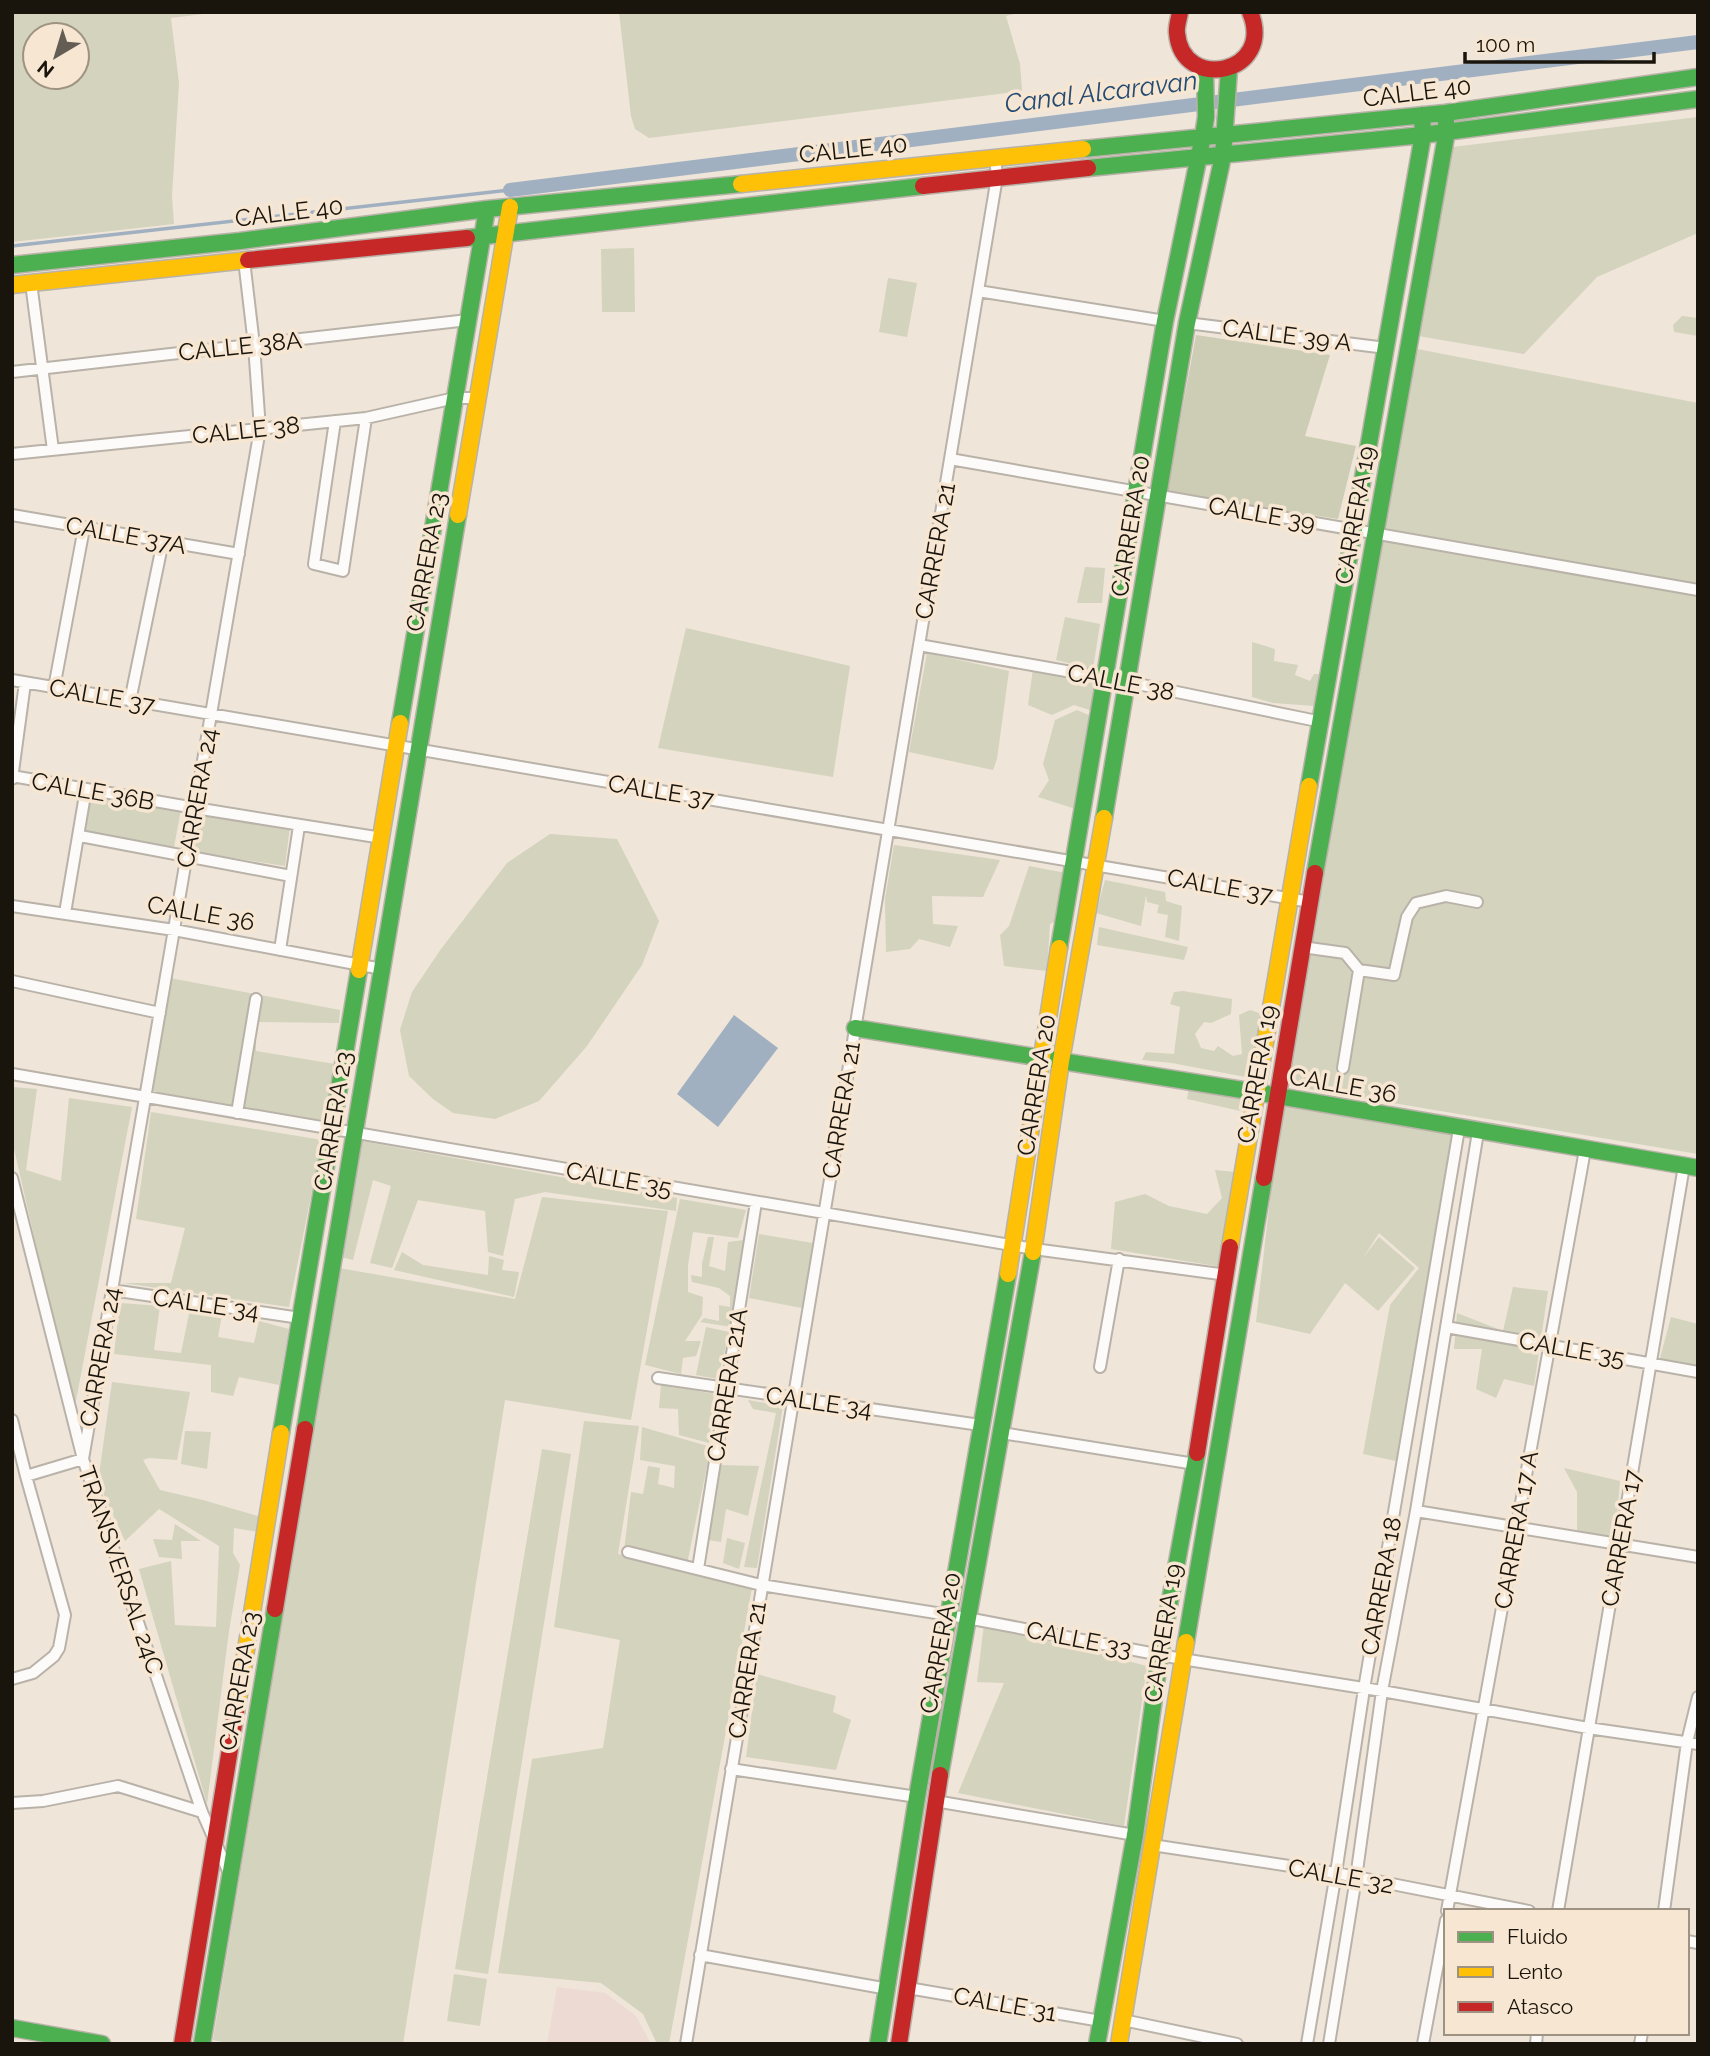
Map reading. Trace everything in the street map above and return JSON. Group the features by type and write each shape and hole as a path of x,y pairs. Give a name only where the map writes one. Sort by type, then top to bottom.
{"main road":[{"path":"1180,12 1176,22 1178,46 1192,64 1205,70 1217,71 1229,69 1243,60 1251,50 1255,25 1250,12"},
{"name":"CARRERA 20","path":"878,2044 917,1797 1002,1433 1034,1249 1061,1061 1097,865 1187,323 1223,156 1229,69"},
{"name":"CARRERA 20","path":"899,2044 935,1801 981,1425 1013,1245 1103,678 1165,321 1203,136 1206,117 1205,70"},
{"name":"CALLE 40","path":"12,265 240,241 487,209 1203,136 1225,127 1445,113 1698,77"},
{"name":"CALLE 40","path":"12,285 482,236 997,177 1423,135 1698,99"},
{"name":"CARRERA 19","path":"1119,2044 1302,947 1447,131 1445,113"},
{"name":"CARRERA 19","path":"1097,2044 1135,1835 1160,1655 1227,1275 1255,1092 1423,135 1422,115"},
{"name":"CARRERA 23","path":"202,2044 510,207"},
{"name":"CARRERA 23","path":"182,2044 300,1318 487,209"},
{"name":"CALLE 36","path":"855,1028 1255,1092 1691,1167"},
{"path":"12,2028 102,2044"}],"street":[{"name":"CARRERA 21","path":"686,2044 997,177 995,157"},
{"name":"CARRERA 24","path":"83,1458 260,429 244,260"},
{"path":"31,283 52,450"},
{"path":"978,290 1165,321"},
{"name":"CALLE 38A","path":"12,372 468,320"},
{"name":"CALLE 39 A","path":"1187,323 1386,348"},
{"name":"CALLE 38","path":"12,454 366,418 455,398 478,398"},
{"path":"335,421 314,564 343,571 366,418"},
{"name":"CALLE 39","path":"950,458 1698,590"},
{"name":"CALLE 37A","path":"12,516 239,554"},
{"path":"54,688 84,528"},
{"path":"130,701 163,541"},
{"name":"CALLE 38","path":"919,645 1128,682 1322,722"},
{"name":"CALLE 37","path":"12,680 1310,902"},
{"path":"12,777 26,683"},
{"name":"CALLE 36B","path":"12,777 382,838"},
{"path":"65,913 86,789"},
{"path":"280,950 299,825"},
{"path":"80,836 290,876"},
{"path":"1302,947 1345,953 1359,970 1394,975 1407,917 1416,903 1446,896 1478,902"},
{"name":"CALLE 36","path":"12,905 174,930 382,969"},
{"path":"1343,1068 1359,970"},
{"path":"12,981 160,1013"},
{"path":"237,1113 256,999"},
{"name":"CALLE 35","path":"12,1074 1034,1249 1227,1275"},
{"name":"CARRERA 18","path":"1307,2044 1364,1689 1460,1129"},
{"name":"CARRERA 18","path":"1329,2044 1382,1691 1416,1511 1478,1132"},
{"name":"CARRERA 17 A","path":"1447,1909 1585,1150"},
{"name":"CARRERA 17","path":"1558,1909 1650,1363 1691,1167"},
{"name":"TRANSVERSAL 24C","path":"12,1178 83,1458 202,1812 230,1874"},
{"name":"CARRERA 21A","path":"698,1569 756,1202"},
{"path":"1100,1367 1119,1259"},
{"name":"CALLE 34","path":"112,1290 300,1318"},
{"name":"CALLE 35","path":"1446,1327 1698,1372"},
{"name":"CALLE 34","path":"658,1378 981,1425"},
{"path":"12,1420 65,1615 54,1656 33,1673 12,1679"},
{"path":"1002,1433 1195,1464"},
{"path":"26,1476 83,1458"},
{"path":"1416,1511 1698,1557"},
{"name":"CALLE 33","path":"628,1552 761,1585 959,1617 1182,1659 1588,1728 1693,1743"},
{"path":"1664,1909 1693,1743 1698,1697"},
{"path":"731,1769 917,1797"},
{"path":"12,1803 43,1801 118,1786 202,1812"},
{"path":"935,1801 1135,1835"},
{"name":"CALLE 32","path":"1153,1845 1336,1874 1518,1909"},
{"path":"1423,2044 1444,1931"},
{"path":"701,1955 888,1989"},
{"name":"CALLE 31","path":"908,1988 1101,2021"},
{"path":"1123,2020 1237,2044"}],"shaded area":[{"path":"557,1987 605,1993 636,2016 651,2044 547,2044"}],"green space":[{"path":"12,12 219,12 171,18 179,83 172,196 174,224 12,242"},
{"path":"619,12 1022,12 1006,16 1020,64 1022,91 649,138 635,129 631,116"},
{"path":"1698,117 1698,233 1597,277 1524,354 1418,336 1453,147"},
{"path":"634,248 635,312 602,312 601,249"},
{"path":"888,278 917,283 907,337 879,332"},
{"path":"1682,316 1698,318 1698,336 1674,332 1673,325"},
{"path":"1196,335 1330,355 1305,436 1356,446 1338,519 1167,492"},
{"path":"1412,348 1698,403 1698,1154 1285,1085"},
{"path":"1085,567 1105,568 1102,603 1077,603"},
{"path":"1065,617 1100,624 1093,669 1056,660"},
{"path":"686,628 850,666 833,777 658,748"},
{"path":"1252,642 1275,649 1274,661 1298,665 1295,675 1310,681 1314,674 1323,674 1315,706 1273,703 1252,697"},
{"path":"927,653 1009,671 997,759 993,770 909,752"},
{"path":"1033,669 1098,683 1093,711 1074,705 1052,715 1028,705"},
{"path":"1077,710 1093,717 1082,811 1038,797 1049,780 1043,764 1055,720"},
{"path":"88,792 181,809 174,847 81,830"},
{"path":"199,813 290,826 285,866 194,852"},
{"path":"550,834 617,839 659,921 642,965 587,1046 539,1101 495,1119 453,1113 433,1099 409,1076 400,1030 412,992 441,949 507,863"},
{"path":"894,845 1000,860 983,897 932,896 933,924 958,926 950,947 919,939 910,949 886,952 885,899"},
{"path":"1029,866 1071,874 1065,916 1050,924 1047,971 1004,966 1000,935 1009,926"},
{"path":"1105,880 1165,892 1166,901 1182,906 1179,941 1165,937 1168,915 1157,913 1159,905 1147,902 1146,895 1141,926 1096,913"},
{"path":"1099,927 1188,947 1184,960 1097,945"},
{"path":"170,978 340,1010 339,1023 256,1022 256,1051 335,1064 326,1121 151,1091"},
{"path":"1174,992 1232,999 1231,1014 1211,1023 1204,1022 1195,1034 1201,1048 1214,1051 1218,1046 1233,1056 1242,1054 1239,1015 1250,1010 1262,1014 1256,1079 1142,1060 1146,1052 1174,1054 1180,1007 1170,1004"},
{"path":"1190,1083 1248,1095 1245,1112 1187,1099"},
{"path":"12,1087 37,1089 26,1170 61,1181 69,1098 132,1107 74,1411 12,1140"},
{"path":"1281,1102 1452,1131 1396,1461 1363,1454 1390,1305 1419,1268 1379,1233 1363,1258 1379,1237 1415,1268 1378,1311 1345,1283 1310,1334 1256,1322"},
{"path":"151,1112 322,1140 289,1307 123,1283 171,1283 185,1228 136,1219"},
{"path":"361,1141 677,1198 676,1211 545,1192 515,1199 503,1256 488,1252 485,1211 418,1200 392,1268 370,1263 391,1186 373,1180 353,1260 341,1257"},
{"path":"1215,1170 1235,1172 1222,1267 1111,1249 1115,1202 1145,1194 1169,1206 1207,1214 1222,1198"},
{"path":"542,1197 668,1211 631,1420 505,1400 403,2044 232,2044 213,2040 339,1268 515,1299"},
{"path":"680,1199 746,1210 738,1238 693,1232 688,1265 688,1292 703,1297 702,1315 685,1341 701,1341 696,1356 683,1358 681,1374 645,1365"},
{"path":"759,1234 813,1243 802,1308 749,1298"},
{"path":"708,1237 714,1237 709,1266 725,1271 728,1242 744,1240 731,1327 700,1322 704,1318 719,1321 719,1305 730,1307 730,1296 719,1288 692,1282 691,1275 702,1277"},
{"path":"402,1252 423,1265 488,1275 489,1256 504,1260 502,1270 519,1272 514,1297 394,1270"},
{"path":"1513,1287 1548,1291 1534,1386 1504,1379 1496,1398 1476,1389 1482,1349 1454,1349 1457,1313 1503,1331"},
{"path":"120,1303 160,1306 154,1350 181,1353 190,1309 222,1315 218,1337 254,1343 259,1321 289,1329 279,1385 239,1377 233,1396 211,1392 211,1365 114,1354"},
{"path":"1671,1317 1698,1324 1698,1371 1659,1362"},
{"path":"706,1327 729,1332 718,1379 696,1375"},
{"path":"112,1382 190,1392 177,1460 143,1460 160,1490 261,1517 259,1532 234,1528 233,1553 240,1565 207,1804 139,1569 171,1561 175,1625 216,1627 219,1546 159,1509 125,1541 98,1482"},
{"path":"661,1384 714,1394 709,1443 679,1435 678,1409 659,1408"},
{"path":"748,1400 783,1406 757,1568 744,1567 776,1413 753,1409"},
{"path":"584,1421 639,1426 618,1554 752,1588 669,2044 657,2044 643,2014 601,1983 498,1973 532,1759 603,1748 620,1640 554,1627"},
{"path":"642,1427 711,1447 687,1564 624,1551 631,1492 643,1494 648,1466 660,1468 658,1484 674,1488 675,1466 640,1460"},
{"path":"185,1431 211,1432 207,1469 181,1464"},
{"path":"542,1449 571,1454 488,1974 455,1969"},
{"path":"719,1465 759,1466 748,1516 726,1509 721,1542 708,1540"},
{"path":"1564,1468 1620,1481 1615,1537 1577,1531 1577,1492"},
{"path":"175,1524 201,1541 181,1541 182,1559 159,1557 153,1539 172,1540"},
{"path":"727,1538 745,1543 739,1569 723,1563"},
{"path":"984,1624 1147,1666 1124,1826 958,1793 1004,1683 977,1682"},
{"path":"757,1674 836,1696 833,1712 851,1720 836,1770 746,1757"},
{"path":"454,1974 487,1979 480,2026 447,2021"}],"water":[{"path":"734,1015 778,1048 718,1127 677,1094"}],"waterway":[{"name":"Canal Alcaravan","path":"510,190 1698,42"},
{"path":"12,246 510,190"}],"traffic: fast":[{"path":"1104,818 1187,323 1223,156 1229,69"},
{"path":"1059,948 1165,321 1203,136 1206,117 1205,70"},
{"path":"1083,149 1445,113 1698,77"},
{"path":"1088,168 1423,135 1698,99"},
{"path":"1315,873 1447,131 1445,113"},
{"path":"1309,786 1423,135 1422,115"},
{"path":"12,265 240,241 487,209 741,184"},
{"path":"467,238 923,186"},
{"path":"400,723 487,209"},
{"path":"305,1429 458,515"},
{"path":"281,1433 359,970"},
{"path":"855,1028 1255,1092 1698,1168"},
{"path":"1186,1642 1264,1178"},
{"path":"940,1775 1033,1252"},
{"path":"878,2044 917,1797 1008,1274"},
{"path":"1097,2044 1135,1835 1160,1655 1197,1453"},
{"path":"202,2044 275,1609"},
{"path":"12,2028 102,2044"}],"traffic: slow":[{"path":"741,184 1083,149"},
{"path":"458,515 510,207"},
{"path":"12,285 248,260"},
{"path":"359,970 400,723"},
{"path":"1230,1247 1309,786"},
{"path":"1033,1252 1061,1061 1104,818"},
{"path":"1008,1274 1059,948"},
{"path":"236,1712 281,1433"},
{"path":"1119,2044 1186,1642"}],"traffic: jam":[{"path":"1180,12 1177,31 1183,52 1194,64 1209,69 1225,68 1240,62 1250,50 1255,33 1250,12"},
{"path":"923,186 1088,168"},
{"path":"248,260 467,238"},
{"path":"1264,1178 1315,873"},
{"path":"1197,1453 1230,1247"},
{"path":"275,1609 305,1429"},
{"path":"182,2044 236,1712"},
{"path":"899,2044 940,1775"}]}
